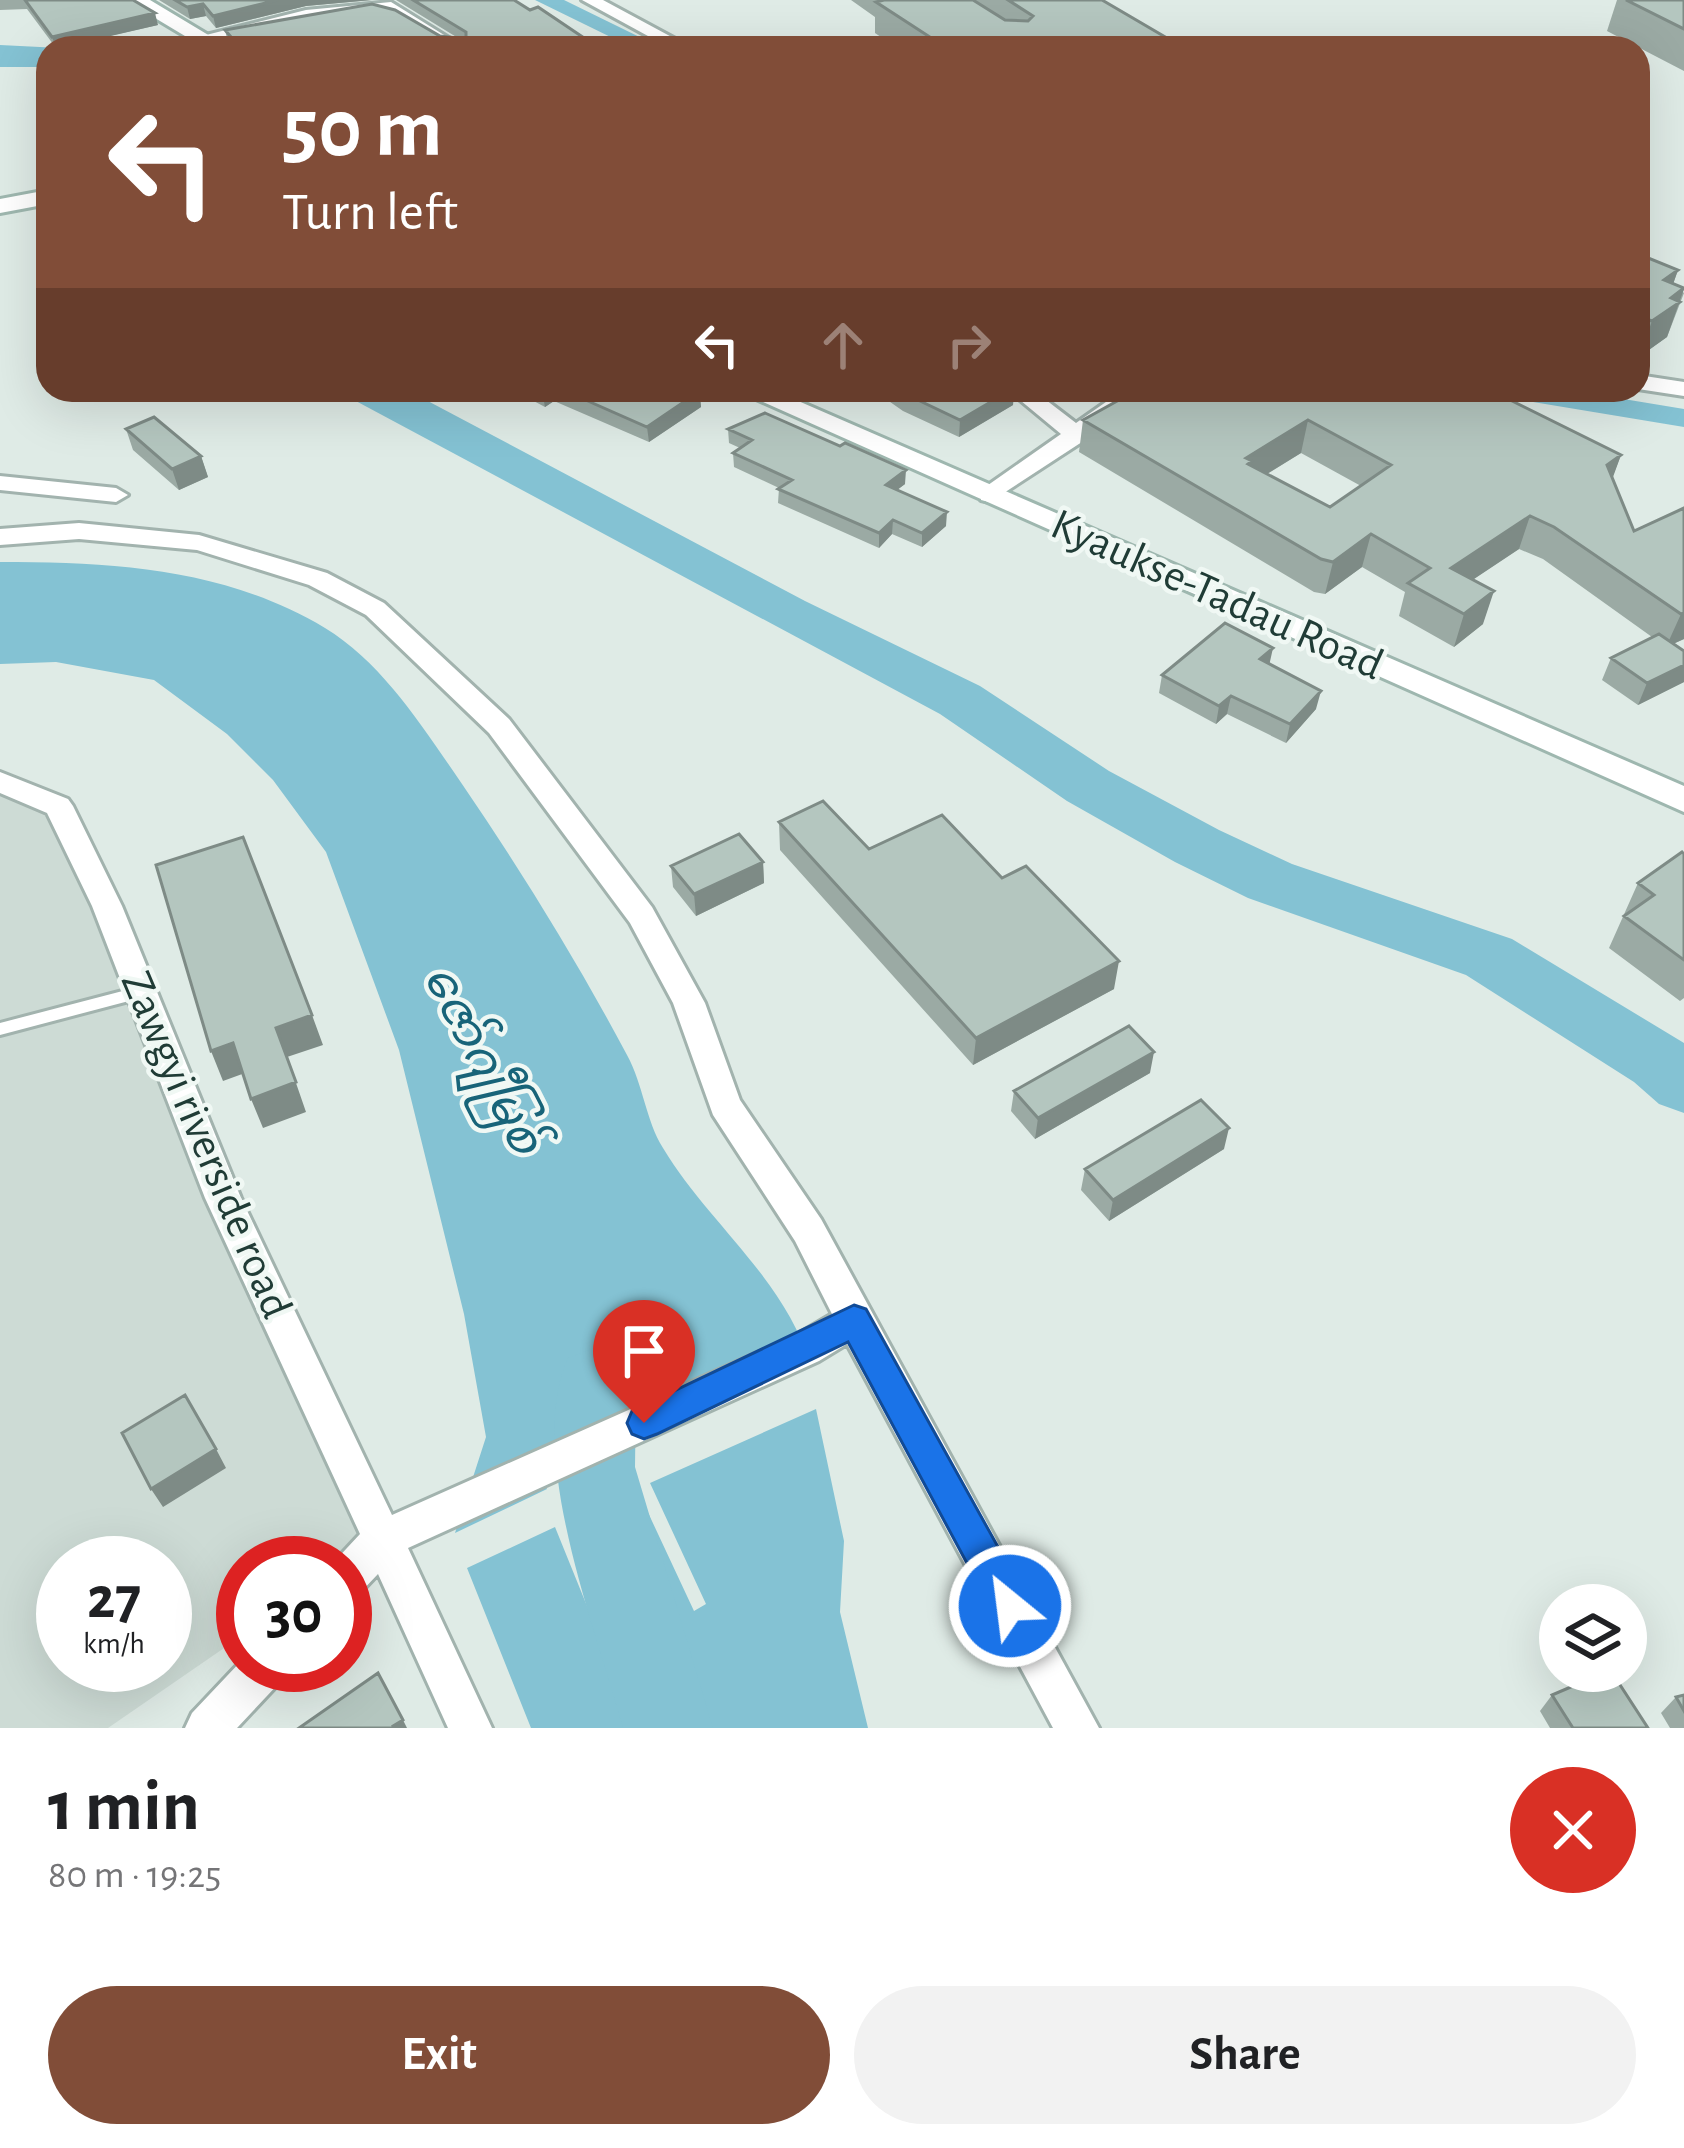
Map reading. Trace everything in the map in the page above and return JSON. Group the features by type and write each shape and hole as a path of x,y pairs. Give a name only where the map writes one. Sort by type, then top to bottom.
{"main road":[{"path":"135,0 199,36"},
{"path":"0,206 36,199"},
{"name":"Kyaukse-Tadau Road","path":"777,402 1684,800"}],"street":[{"path":"590,0 660,36"},
{"path":"236,36 306,15 391,7 437,36"},
{"path":"1650,384 1684,389"},
{"path":"1033,402 1077,436"},
{"path":"990,495 1122,402"},
{"path":"0,483 116,495"},
{"path":"0,537 80,531 199,544 318,579 375,609 499,726 641,915 689,1003 725,1105 808,1230 1077,1728"},
{"name":"Zawgyi riverside road","path":"0,782 58,806 107,906 223,1198 470,1728"},
{"path":"372,1551 383,1539 806,1348 854,1320"},
{"path":"208,1728 242,1692"}],"lane":[{"path":"0,1029 138,993"}],"shaded area":[{"path":"0,788 57,806 383,1539 372,1546 372,1536 216,1536 216,1654 192,1670 192,1536 36,1536 36,1692 160,1692 108,1728 0,1728"}],"water":[{"path":"0,562 126,567 208,581 287,608 325,628 366,659 417,720 527,884 627,1055 663,1148 783,1305 810,1364 639,1445 627,1421 615,1426 627,1451 559,1483 548,1457 536,1462 547,1489 455,1533 486,1437 464,1314 399,1050 326,852 273,780 227,734 154,680 56,662 0,664"},
{"path":"816,1409 844,1541 840,1612 868,1728 531,1728 467,1568 555,1527 604,1648 617,1643 568,1521 637,1489 694,1611 706,1604 650,1483"}],"building":[{"path":"25,0 133,0 155,13 56,36 51,36"},
{"path":"175,0 278,0 213,16 203,4 187,7"},
{"path":"413,0 514,0 530,10 538,7 581,36 466,36"},
{"path":"973,0 1005,20 1028,21 1033,16 1008,0 1102,0 1164,36 928,36 876,2"},
{"path":"1626,0 1684,0 1684,29"},
{"path":"372,4 395,10 440,36 230,36 225,30"},
{"path":"1650,259 1678,270 1664,280 1684,288 1671,298 1680,302 1652,321"},
{"path":"590,402 684,402 647,427"},
{"path":"922,402 991,402 960,420"},
{"path":"1115,402 1514,402 1621,455 1607,465 1634,531 1684,508 1684,613 1530,516 1451,568 1494,591 1464,614 1408,583 1430,568 1371,534 1333,562 1083,420","holes":["1308,420 1391,465 1330,507 1248,464 1252,461 1246,458"]},
{"path":"765,413 906,470 886,485 947,512 922,533 893,520 879,533 778,489 792,480 733,453 752,440 728,429"},
{"path":"154,417 201,456 172,469 126,429"},
{"path":"1225,623 1273,648 1260,659 1321,691 1290,724 1231,696 1219,706 1162,675"},
{"path":"1659,634 1684,651 1684,665 1647,683 1611,658"},
{"path":"823,801 869,849 942,815 1002,878 1026,866 1119,961 976,1038 779,822"},
{"path":"739,834 763,862 694,894 671,866"},
{"path":"243,837 312,1015 276,1028 296,1082 251,1099 233,1043 211,1051 156,865"},
{"path":"1682,852 1684,960 1624,916 1654,895 1638,883"},
{"path":"1129,1026 1154,1052 1038,1118 1014,1091"},
{"path":"1201,1100 1229,1128 1113,1200 1085,1169"},
{"path":"185,1395 216,1449 151,1489 122,1433"},
{"path":"378,1673 403,1720 394,1728 299,1728 351,1692 372,1692 372,1677"},
{"path":"1625,1692 1648,1728 1573,1728 1552,1695"}],"waterway":[{"path":"546,0 625,36"},
{"path":"0,56 36,56"},
{"path":"393,402 786,613 960,700 1088,786 1197,846 1270,881 1489,957 1659,1062 1684,1084"},
{"path":"1587,402 1684,418"},
{"name":"ဇော်ဂျီမြစ်","path":"596,1384 594,1467 668,1728"}],"route":[{"path":"644,1423 806,1348 854,1320 1010,1606"}]}
